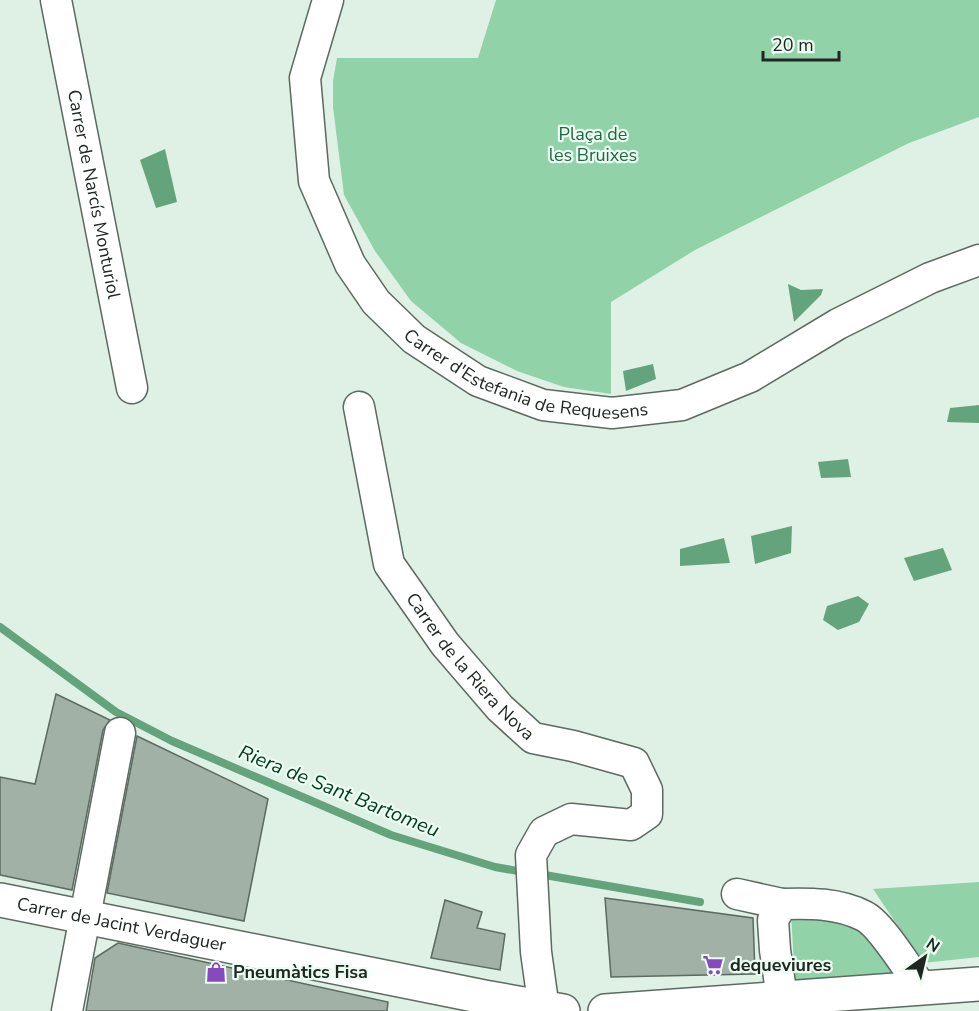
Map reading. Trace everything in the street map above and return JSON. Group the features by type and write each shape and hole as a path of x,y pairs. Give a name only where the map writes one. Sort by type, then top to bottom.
{"main road":[{"name":"Carrer de Jacint Verdaguer","path":"0,900 541,1009"},
{"path":"605,1011 775,1003 979,984"}],"street":[{"name":"Carrer de Narcís Monturiol","path":"56,0 132,387"},
{"name":"Carrer d'Estefania de Requesens","path":"328,0 305,78 314,181 350,264 376,302 414,339 478,381 543,405 612,413 682,405 750,377 838,324 930,278 979,260"},
{"name":"Carrer de la Riera Nova","path":"359,407 389,564 445,645 500,708 533,738 573,746 634,763 647,790 647,814 631,825 571,819 544,832 531,855 541,1009"},
{"path":"66,1011 120,732"},
{"path":"737,894 782,904 824,905 846,909 866,917 922,988"},
{"path":"775,1003 773,920 782,904"}],"green space":[{"name":"Plaça de les Bruixes","path":"496,0 979,0 979,117 909,143 695,250 611,302 611,394 564,387 517,371 461,343 411,301 375,251 344,195 333,107 333,81 337,58 478,58"},
{"path":"979,882 979,957 923,963 873,889"},
{"path":"791,915 863,919 885,942 892,976 795,980"}],"shaded area":[{"path":"165,149 177,202 156,208 140,160"},
{"path":"788,284 801,290 823,289 821,295 794,322"},
{"path":"653,364 656,379 626,391 623,371"},
{"path":"979,405 979,423 947,422 950,408"},
{"path":"848,459 851,477 821,478 818,462"},
{"path":"792,526 791,553 755,564 751,536"},
{"path":"724,538 730,563 680,566 680,549"},
{"path":"943,548 952,570 914,581 904,558"},
{"path":"858,596 869,604 859,622 838,630 823,620 827,606"}],"building":[{"path":"56,694 110,720 103,730 72,890 0,875 0,777 35,784"},
{"path":"137,736 268,799 244,921 107,893"},
{"path":"605,898 753,918 755,974 611,977"},
{"path":"445,900 482,912 477,928 505,934 500,970 431,958"},
{"path":"118,943 388,1002 387,1011 86,1011 95,958"}],"waterway":[{"name":"Riera de Sant Bartomeu","path":"0,627 116,712 172,741 391,835 495,867 524,872"},
{"name":"Riera de Sant Bartomeu","path":"539,874 700,902"}],"place":[{"name":"dequeviures","path":"713,965"},
{"name":"Pneumàtics Fisa","path":"216,972"}]}
